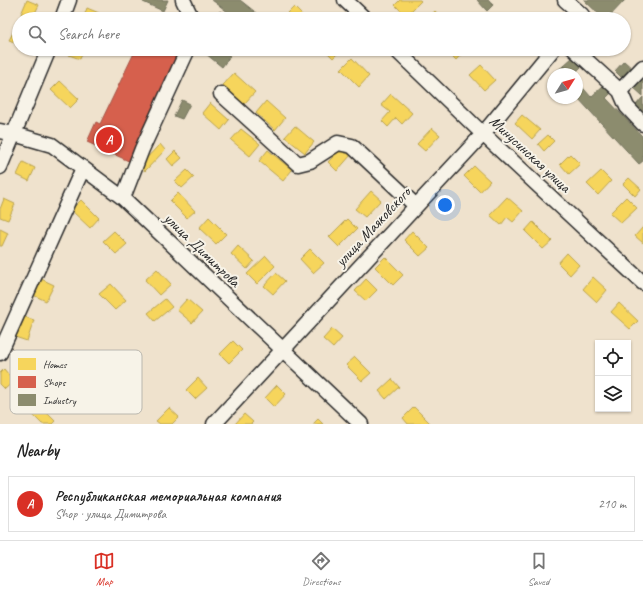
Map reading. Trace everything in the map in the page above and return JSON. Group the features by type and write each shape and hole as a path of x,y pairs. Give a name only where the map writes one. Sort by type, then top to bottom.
{"street":[{"path":"65,12 69,0"},
{"path":"183,0 189,12"},
{"path":"345,0 358,12"},
{"path":"565,0 579,12"},
{"path":"0,167 46,56"},
{"path":"123,198 142,149 185,56"},
{"name":"Минусинская улица","path":"402,56 483,134 643,283"},
{"name":"улица Маяковского","path":"214,424 483,134 546,56"},
{"path":"582,56 620,91 627,107 643,124"},
{"path":"620,91 643,67"},
{"path":"221,94 298,164 310,161 338,143 352,146 416,206"},
{"name":"улица Димитрова","path":"0,131 52,145 123,198 361,424"},
{"path":"0,353 83,168"}],"building: Homes":[{"path":"27,0 39,5 36,12 22,12"},
{"path":"400,0 421,1 410,12 402,12 395,5"},
{"path":"294,7 299,12 289,12"},
{"path":"87,8 97,12 86,12"},
{"path":"12,34 12,41 9,40"},
{"path":"72,56 81,56 80,59"},
{"path":"452,56 460,56 456,60"},
{"path":"352,58 369,76 359,87 341,69"},
{"path":"481,65 495,80 484,90 470,75"},
{"path":"234,73 255,92 244,104 223,85"},
{"path":"60,81 79,99 70,108 51,90"},
{"path":"391,94 412,113 402,124 396,118 388,127 382,121 390,112 381,105"},
{"path":"266,101 285,118 275,130 256,113"},
{"path":"210,103 229,120 221,130 202,113"},
{"path":"522,115 540,130 532,139 515,123"},
{"path":"295,126 314,142 305,153 285,137"},
{"path":"432,128 440,135 425,151 417,144"},
{"path":"241,129 260,144 250,156 231,140"},
{"path":"548,135 554,141 544,151 538,144"},
{"path":"160,144 165,150 145,171 139,166"},
{"path":"342,147 351,155 337,171 328,162"},
{"path":"268,150 292,170 283,181 259,161"},
{"path":"175,151 182,158 173,166 167,159"},
{"path":"570,154 580,164 569,174 560,164"},
{"path":"23,162 35,168 29,181 17,175"},
{"path":"474,166 490,181 480,192 464,176"},
{"path":"187,170 194,177 182,188 175,181"},
{"path":"601,171 611,181 598,195 587,184"},
{"path":"629,178 641,189 635,196 623,184"},
{"path":"371,191 381,200 365,217 355,209"},
{"path":"178,193 195,211 187,218 170,201"},
{"path":"507,197 523,211 513,222 507,217 501,225 490,215"},
{"path":"626,197 637,208 621,223 610,213"},
{"path":"4,199 15,204 8,220 0,217 0,209"},
{"path":"81,200 99,218 90,228 71,210"},
{"path":"209,217 226,234 216,244 199,228"},
{"path":"347,219 357,229 339,247 329,237"},
{"path":"533,222 552,241 543,249 525,231"},
{"path":"643,227 643,243 635,236"},
{"path":"0,229 8,233 2,246 0,246"},
{"path":"114,231 127,244 116,254 103,241"},
{"path":"412,231 429,248 420,256 404,240"},
{"path":"238,246 254,261 247,269 231,254"},
{"path":"310,249 324,263 313,273 300,259"},
{"path":"567,253 579,265 570,275 558,263"},
{"path":"266,256 275,266 257,284 247,274"},
{"path":"385,257 403,275 393,285 375,267"},
{"path":"157,269 171,284 159,295 145,280"},
{"path":"276,273 285,281 273,294 264,286"},
{"path":"593,277 607,290 597,302 583,289"},
{"path":"39,278 54,285 46,301 31,294"},
{"path":"366,279 377,290 366,301 355,291"},
{"path":"111,284 126,300 115,310 99,294"},
{"path":"165,299 172,307 155,321 148,313"},
{"path":"187,299 202,312 192,323 177,310"},
{"path":"619,303 638,321 630,329 611,312"},
{"path":"22,316 34,320 27,341 15,337"},
{"path":"332,329 342,338 333,348 323,339"},
{"path":"233,341 242,350 229,363 220,354"},
{"path":"355,357 371,373 362,381 346,365"},
{"path":"4,369 10,376 10,385 5,389 0,384 0,373"},
{"path":"198,378 207,388 195,399 186,390"},
{"path":"392,379 399,387 386,399 379,391"},
{"path":"277,385 286,394 274,407 265,398"},
{"path":"414,407 431,424 408,424 403,418"},
{"path":"169,408 179,417 172,424 160,424 156,421"},
{"path":"32,414 48,414 55,421 52,424 42,424"},
{"path":"244,414 253,422 251,424 235,424"},
{"path":"318,419 323,424 313,424"}],"building: Shops":[{"path":"133,56 177,56 137,141 142,144 133,163 87,142 96,122 100,124"}],"building: Industry":[{"path":"144,0 168,0 163,11 143,2"},
{"path":"212,0 240,0 255,12 228,12"},
{"path":"477,0 489,0 493,5 487,11"},
{"path":"584,0 625,0 614,12 597,12"},
{"path":"209,56 230,56 222,67"},
{"path":"573,57 582,66 580,68 565,68 563,66"},
{"path":"624,61 634,70 624,80 615,71"},
{"path":"641,77 643,80 643,96 632,86"},
{"path":"605,84 612,92 606,98 643,137 643,161 639,164 583,103 583,88 591,97"},
{"path":"643,97 643,112 636,105"},
{"path":"182,100 190,104 182,119 174,116"}],"place":[{"name":"Республиканская мемориальная компания","path":"109,140"}]}
